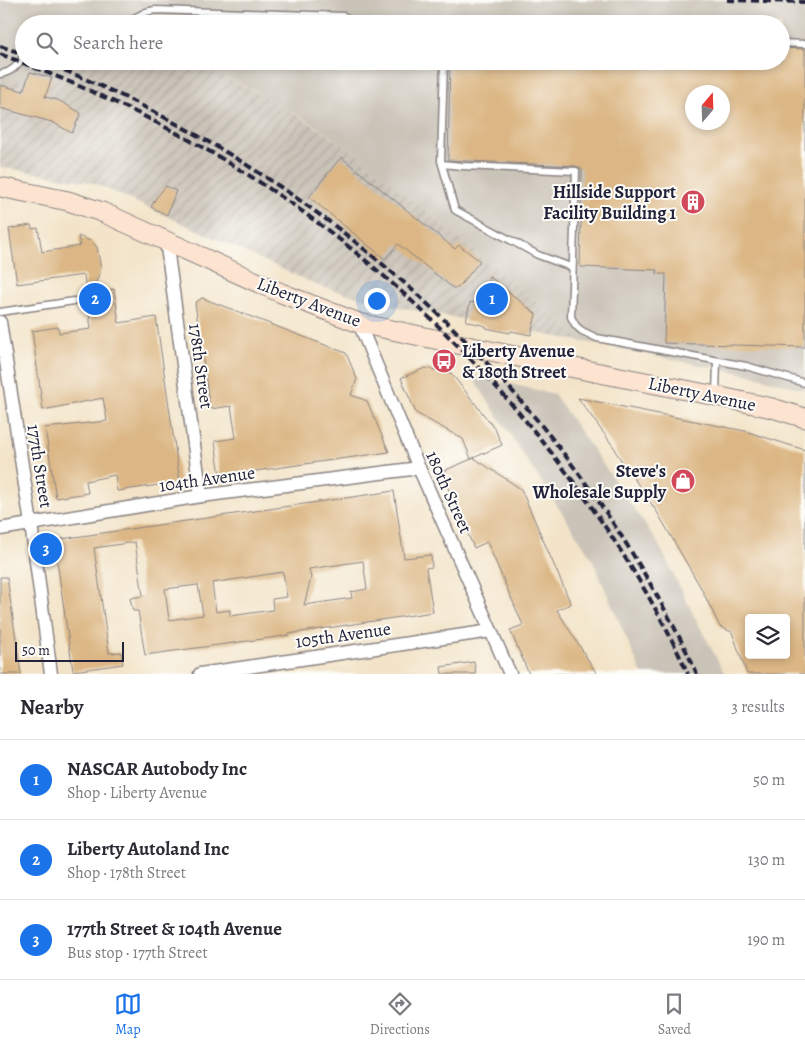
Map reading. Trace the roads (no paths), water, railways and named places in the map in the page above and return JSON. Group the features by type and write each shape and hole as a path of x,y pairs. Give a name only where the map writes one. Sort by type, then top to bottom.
{"main road":[{"name":"Liberty Avenue","path":"0,187 68,201 102,212 281,293 359,323 716,396 772,408 805,418"}],"street":[{"name":"178th Street","path":"166,240 201,496"},
{"name":"177th Street","path":"0,322 2,356 31,524 51,674"},
{"name":"180th Street","path":"359,323 419,468 510,674"},
{"name":"104th Avenue","path":"0,529 201,496 419,468"},
{"name":"105th Avenue","path":"200,674 491,631"}],"lane":[{"path":"140,15 155,10 312,15"},
{"path":"790,43 805,44"},
{"path":"0,74 12,71 15,67"},
{"path":"444,70 442,164 455,210 531,252 571,267"},
{"path":"442,164 576,171 570,318 582,331 605,340 765,370 805,383"},
{"path":"0,312 74,301"},
{"path":"716,396 717,361"}],"railway":[{"path":"727,0 805,2"},
{"path":"0,46 15,51"},
{"path":"0,54 15,60"},
{"path":"41,70 145,117 191,141 250,176 307,215 361,257 413,302 462,350 508,401 552,454 593,509 656,610 688,674"},
{"path":"62,70 133,101 221,149 305,204 383,265 457,332 525,406 586,484 641,568 678,634 697,674"}],"place":[{"name":"Hillside Support Facility Building 1","path":"693,202"},
{"name":"Liberty Autoland Inc","path":"95,299"},
{"name":"NASCAR Autobody Inc","path":"492,299"},
{"name":"Liberty Avenue & 180th Street","path":"444,361"},
{"name":"Steve's Wholesale Supply","path":"683,481"},
{"name":"177th Street & 104th Avenue","path":"46,549"}]}
